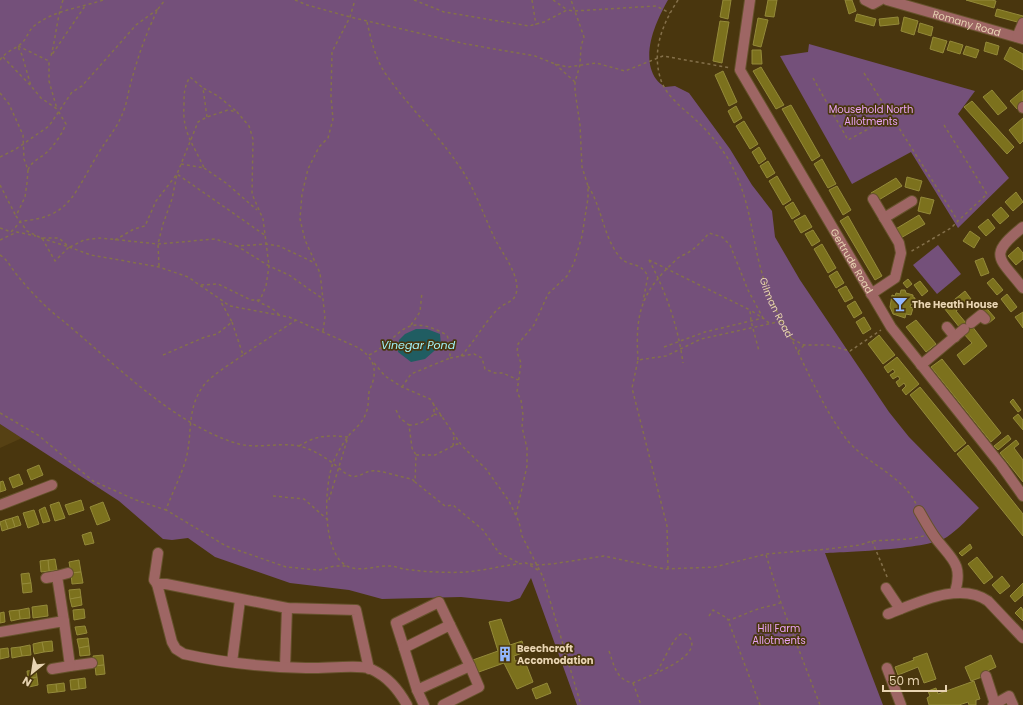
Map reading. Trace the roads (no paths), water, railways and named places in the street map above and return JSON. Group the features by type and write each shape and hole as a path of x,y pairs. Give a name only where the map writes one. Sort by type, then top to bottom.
{"street":[{"name":"Gertrude Road","path":"750,0 740,70 889,324 1001,465 1023,496"},
{"path":"865,0 873,4 880,0"},
{"name":"Romany Road","path":"887,0 1020,38"},
{"path":"1020,38 1023,23"},
{"path":"871,294 895,278 901,253 899,243 873,199"},
{"path":"884,218 912,201"},
{"path":"1023,227 1006,241 1000,253 1001,260 1023,287"},
{"path":"921,365 981,314"},
{"path":"947,326 963,330"},
{"path":"0,505 52,485"},
{"path":"919,511 930,531 955,562 959,579 955,592"},
{"path":"158,553 154,580 157,584 172,642 176,649 184,654 232,662 286,667 369,668 390,681 400,691 407,705"},
{"path":"46,578 68,573"},
{"path":"57,576 70,666"},
{"path":"157,584 166,584 240,600 287,608 356,610 369,668"},
{"path":"886,588 900,609"},
{"path":"888,614 955,592 965,592 982,596 1023,638"},
{"path":"232,662 240,600"},
{"path":"424,705 417,690 396,623 439,602 479,687 443,705"},
{"path":"286,667 287,608"},
{"path":"0,632 64,621"},
{"path":"404,648 450,625"},
{"path":"52,669 92,662"},
{"path":"417,690 470,666"},
{"path":"887,668 901,705"},
{"path":"986,676 994,704 1008,696 1013,705"}],"water":[{"name":"Vinegar Pond","path":"416,329 427,329 440,334 441,345 425,359 411,362 398,352 399,340 405,334"}],"place":[{"name":"The Heath House","path":"900,304"},
{"name":"Beechcroft Accomodation","path":"505,654"}],"park label":[{"name":"Mousehold North Allotments","path":"871,114"},
{"name":"Hill Farm Allotments","path":"779,634"}]}
